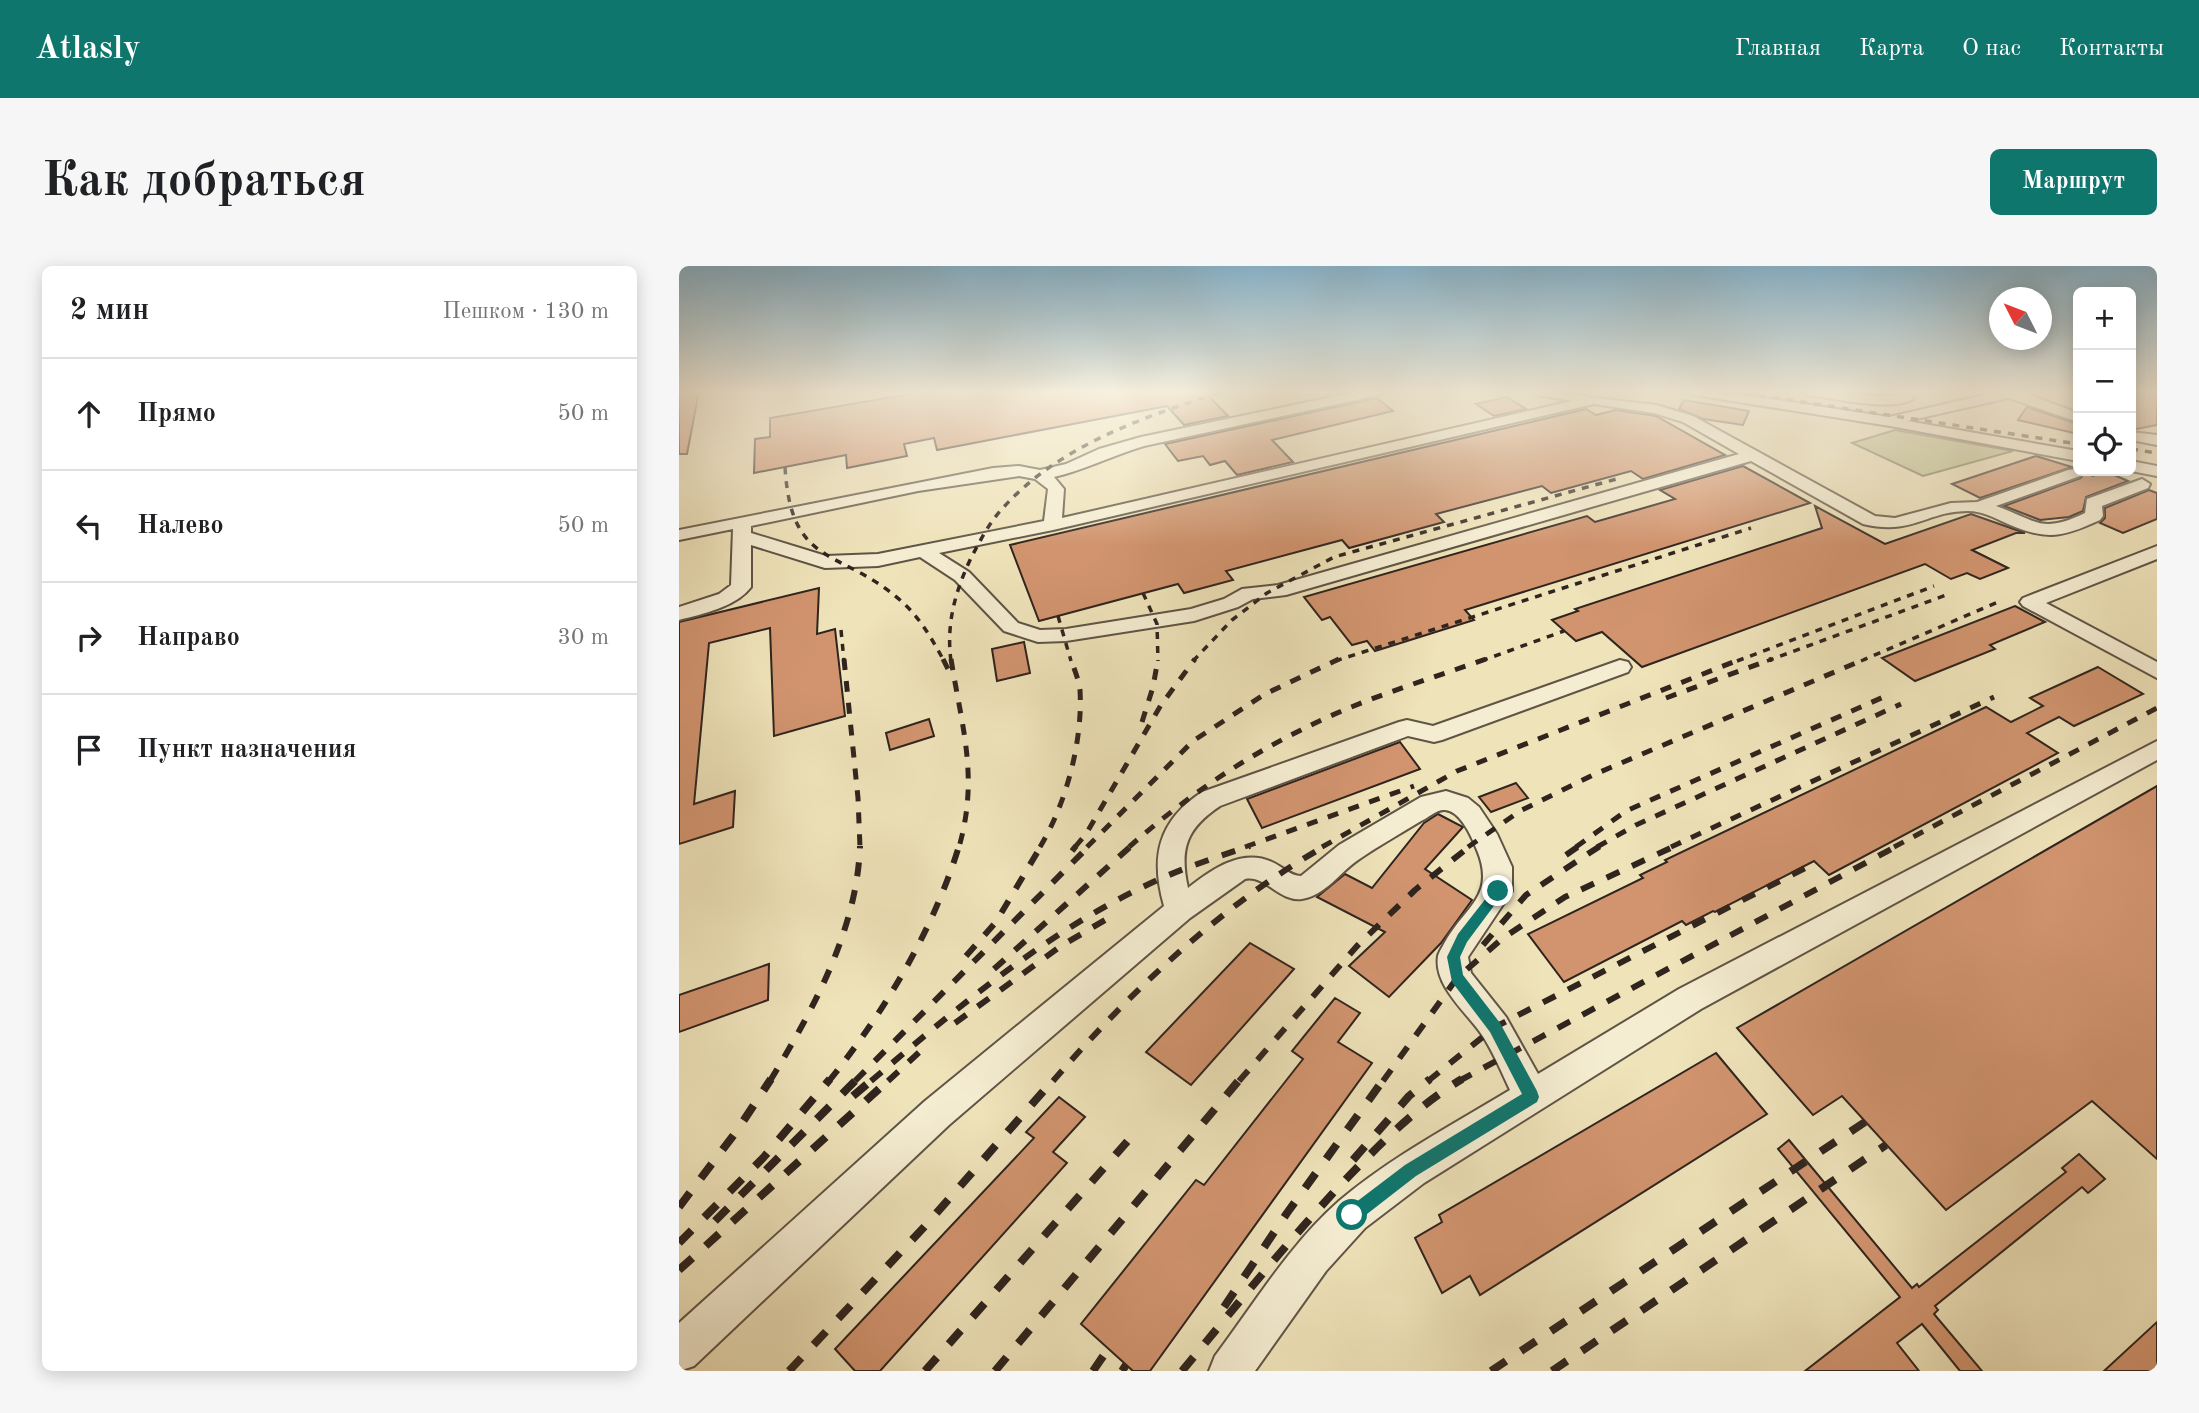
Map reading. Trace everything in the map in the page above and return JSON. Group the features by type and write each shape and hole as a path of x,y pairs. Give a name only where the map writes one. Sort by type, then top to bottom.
{"street":[{"path":"679,535 742,530 918,486 993,473 1019,471 1040,475 1071,468 1105,452 1139,443"},
{"path":"742,530 825,562 862,562 925,552 1053,525 1410,443"},
{"path":"1729,443 1869,520 1882,524 1903,524 1963,506 1978,507 2055,531 2094,516 2093,503 2142,484"},
{"path":"2004,443 2073,455"},
{"path":"925,552 962,576 1011,627 1021,633 1052,636 1203,613 1249,593 1279,591 1753,455"},
{"path":"2136,467 2157,471"},
{"path":"1978,507 2073,474"},
{"path":"1040,475 1056,489 1053,525"},
{"path":"679,614 726,598 741,587 742,530"},
{"path":"2157,552 2030,602 2157,671"},
{"path":"1180,910 1170,876 1174,837 1180,824 1194,808 1211,799 1407,728 1434,734 1621,667"},
{"path":"1230,1371 1312,1257 1352,1215 1411,1170 1690,999 2157,749"},
{"path":"679,1351 937,1113 1180,910 1241,869 1253,867 1266,870 1293,888 1304,888 1338,860 1430,804 1446,800 1459,805 1470,814 1484,834 1498,867 1498,891 1463,938 1453,957 1457,978 1500,1035 1532,1097"}],"green space":[{"path":"1852,443 1966,443 2013,451 1923,476"}],"building":[{"path":"679,443 689,443 687,454 679,454"},
{"path":"755,443 911,443 904,444 907,456 847,468 846,455 754,473"},
{"path":"935,443 976,443 937,450"},
{"path":"1274,443 1293,462 1237,475 1225,461 1210,465 1203,456 1178,461 1165,444"},
{"path":"1444,443 1703,443 1725,455 1643,479 1631,471 1551,493 1542,486 1436,514 1444,522 1349,548 1342,540 1226,571 1233,580 1184,593 1178,584 1039,621 1010,545"},
{"path":"2036,456 2072,467 1980,498 1952,484"},
{"path":"1743,466 1810,503 1465,610 1474,620 1375,651 1367,641 1352,645 1330,617 1322,620 1304,597 1587,516 1595,522 1675,499 1660,490"},
{"path":"2116,476 2128,481 2086,497 2083,511 2069,517 2040,520 2004,506 2081,478"},
{"path":"2149,490 2157,493 2157,519 2123,533 2100,523 2105,518 2105,508"},
{"path":"1815,506 1885,544 1971,514 2025,533 2016,533 1972,550 2008,568 1980,579 1967,573 1951,579 1925,564 1642,667 1602,632 1576,641 1552,620 1578,611 1575,609 1822,528"},
{"path":"819,588 817,634 835,629 845,716 774,736 770,628 709,643 694,804 735,791 733,827 679,844 679,622"},
{"path":"2015,606 2045,622 1990,645 1995,649 1915,681 1882,658"},
{"path":"1024,642 1030,673 997,681 992,649"},
{"path":"2098,667 2143,694 2074,726 2059,717 2027,733 2058,753 1829,875 1814,861 1715,912 1686,925 1682,921 1564,982 1528,934 1643,878 1640,875 1667,862 1665,860 1986,707 2011,722 2043,706 2030,698"},
{"path":"929,719 934,736 890,750 886,733"},
{"path":"1400,742 1420,769 1262,828 1247,799"},
{"path":"1516,783 1528,798 1491,812 1479,797"},
{"path":"2157,786 2157,1159 2092,1101 1946,1210 1842,1096 1813,1115 1737,1028"},
{"path":"1438,814 1463,827 1425,869 1472,900 1441,943 1389,997 1349,966 1385,932 1317,897 1345,874 1372,888 1424,823"},
{"path":"1250,943 1294,969 1191,1085 1146,1052"},
{"path":"769,964 768,1000 679,1032 679,995"},
{"path":"1335,998 1360,1013 1338,1042 1372,1063 1150,1371 1133,1371 1081,1324 1196,1180 1204,1185 1303,1059 1292,1051"},
{"path":"1716,1053 1767,1114 1480,1295 1470,1276 1442,1293 1415,1238 1442,1222 1439,1215"},
{"path":"1059,1097 1085,1117 1053,1152 1067,1163 880,1371 855,1371 835,1349 1034,1138 1026,1132"},
{"path":"1789,1140 1912,1288 1917,1284 1919,1287 2066,1172 2062,1168 2079,1154 2105,1179 2088,1193 2082,1187 1935,1306 1938,1310 1934,1314 1982,1371 1960,1371 1922,1324 1897,1343 1919,1371 1805,1371 1900,1297 1778,1149"},
{"path":"2157,1322 2157,1371 2104,1371"}],"railway":[{"path":"951,661 950,634 956,596 965,571 993,520 1025,487 1050,467 1091,443"},
{"path":"2069,443 2073,443"},
{"path":"2136,450 2157,453"},
{"path":"785,467 789,500 797,523 808,540 822,552 878,583 907,606 930,636 944,661"},
{"path":"1193,661 1232,620 1267,593 1334,557 1620,478"},
{"path":"1335,661 1751,528"},
{"path":"1737,661 1934,586"},
{"path":"1143,593 1157,624 1158,659"},
{"path":"1767,661 1949,594"},
{"path":"1861,661 1998,602"},
{"path":"1058,616 1071,661"},
{"path":"841,630 844,661"},
{"path":"1481,661 1564,631"},
{"path":"844,659 858,798 860,846"},
{"path":"951,659 964,730 968,775 968,798 959,847"},
{"path":"1040,847 1058,812 1076,751 1080,690 1071,659"},
{"path":"1142,722 1158,659"},
{"path":"1075,847 1086,834 1161,705 1195,659"},
{"path":"1087,847 1193,741 1265,694 1339,659"},
{"path":"1129,847 1211,783 1278,742 1369,700 1486,659"},
{"path":"1322,847 1457,771 1741,659"},
{"path":"1666,698 1772,659"},
{"path":"1468,847 1520,811 1593,775 1865,659"},
{"path":"944,661 948,669"},
{"path":"1576,847 1626,811 1888,695"},
{"path":"1671,847 1994,697"},
{"path":"1597,847 1636,825 1901,704"},
{"path":"1894,847 2157,708"},
{"path":"1245,847 1414,786"},
{"path":"770,1081 817,998 842,939 851,908 860,846"},
{"path":"829,1081 869,1027 905,969 936,909 959,846"},
{"path":"966,956 996,922 1041,846"},
{"path":"1072,851 1076,846"},
{"path":"855,1081 1089,846"},
{"path":"994,969 1131,846"},
{"path":"871,1081 1013,966 1088,916 1169,875 1250,846"},
{"path":"1053,1081 1114,1015 1179,952 1250,895 1325,846"},
{"path":"1239,1081 1357,946 1415,890 1470,846"},
{"path":"1566,855 1579,846"},
{"path":"1483,945 1526,895 1600,846"},
{"path":"1383,1081 1457,978 1503,938 1565,897 1675,846"},
{"path":"1459,1081 1897,846"},
{"path":"1428,1081 1495,1027 1811,865"},
{"path":"955,1023 1061,946 1105,920"},
{"path":"888,1081 925,1047"},
{"path":"679,1207 736,1132 771,1079"},
{"path":"679,1243 763,1158 830,1079"},
{"path":"853,1096 873,1079"},
{"path":"679,1270 890,1079"},
{"path":"789,1371 926,1225 1054,1079"},
{"path":"995,1371 1240,1079"},
{"path":"1224,1307 1287,1213 1384,1079"},
{"path":"1353,1160 1409,1096 1430,1079"},
{"path":"1182,1371 1349,1176 1417,1111 1462,1079"},
{"path":"715,1221 855,1081"},
{"path":"1491,1371 1865,1122"},
{"path":"925,1371 1133,1135"},
{"path":"1552,1371 1886,1145"},
{"path":"1093,1371 1108,1349"},
{"path":"1122,1371 1126,1365"}],"route":[{"path":"1352,1215 1411,1170 1532,1097 1495,1027 1457,978 1453,957 1463,938 1498,891"}]}
